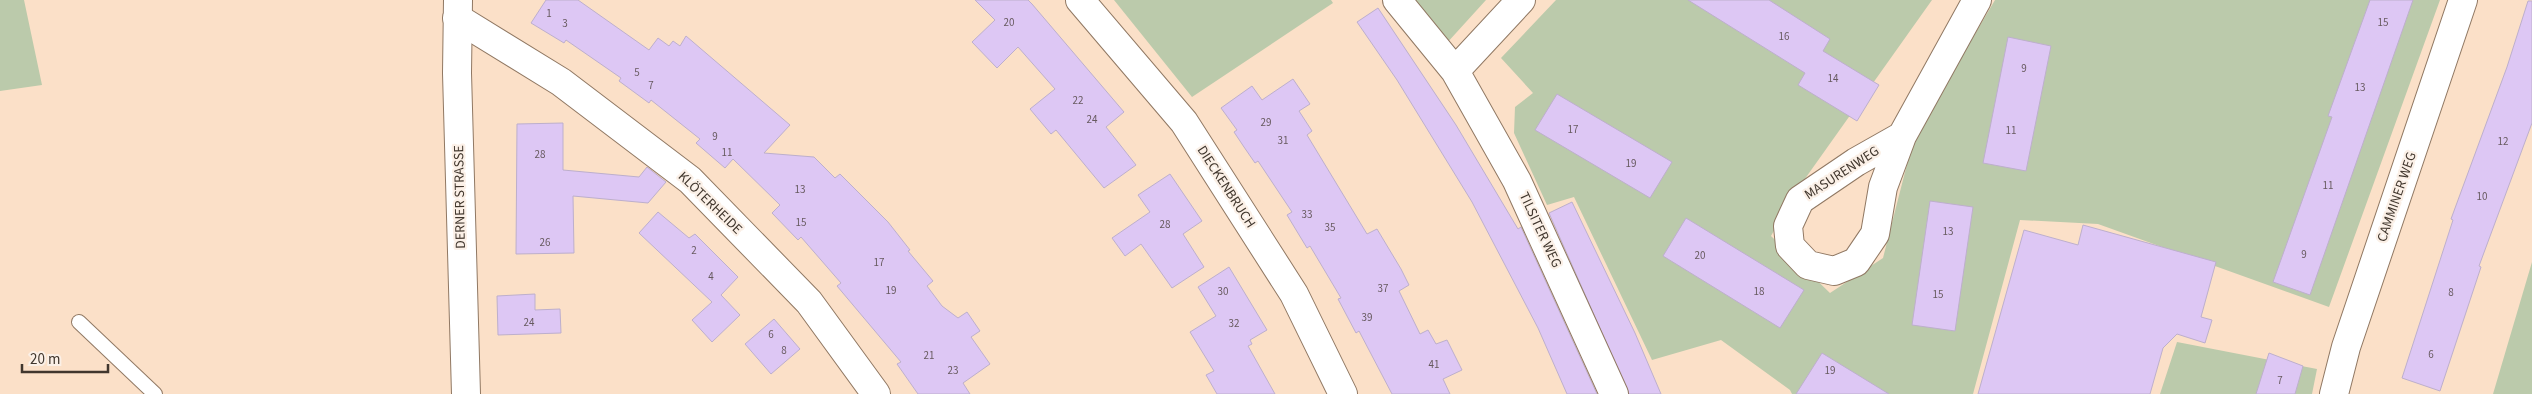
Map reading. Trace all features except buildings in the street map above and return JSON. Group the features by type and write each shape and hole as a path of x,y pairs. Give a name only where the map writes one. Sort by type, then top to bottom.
{"street":[{"name":"DIECKENBRUCH","path":"1080,0 1184,122 1294,294 1343,394"},
{"name":"TILSITER WEG","path":"1397,0 1455,71 1517,181 1614,394"},
{"path":"1455,71 1521,0"},
{"name":"MASURENWEG","path":"1902,136 1856,162 1800,200 1788,226 1790,246 1808,265 1834,271 1856,262 1875,234 1883,187 1902,136 1977,0"},
{"name":"CAMMINER WEG","path":"2334,394 2346,348 2463,0"},
{"name":"DERNER STRASSE","path":"458,9 457,73 466,394"},
{"name":"KLÖTERHEIDE","path":"458,9 561,82 690,180 809,302 876,394"}],"lane":[{"path":"78,322 154,394"}],"green space":[{"path":"0,0 24,0 42,85 0,91"},
{"path":"1114,0 1331,0 1333,3 1192,97"},
{"path":"1410,0 1486,0 1446,44"},
{"path":"1556,0 1932,0 1797,190 1771,236 1830,293 1883,258 1914,137 1995,0 2440,0 2329,307 2098,224 2020,220 1973,394 1792,394 1790,390 1721,340 1652,360 1574,197 1547,205 1514,133 1515,107 1533,93 1501,58"},
{"path":"2532,262 2532,394 2493,394"},
{"path":"2177,342 2317,369 2312,394 2160,394"}]}
